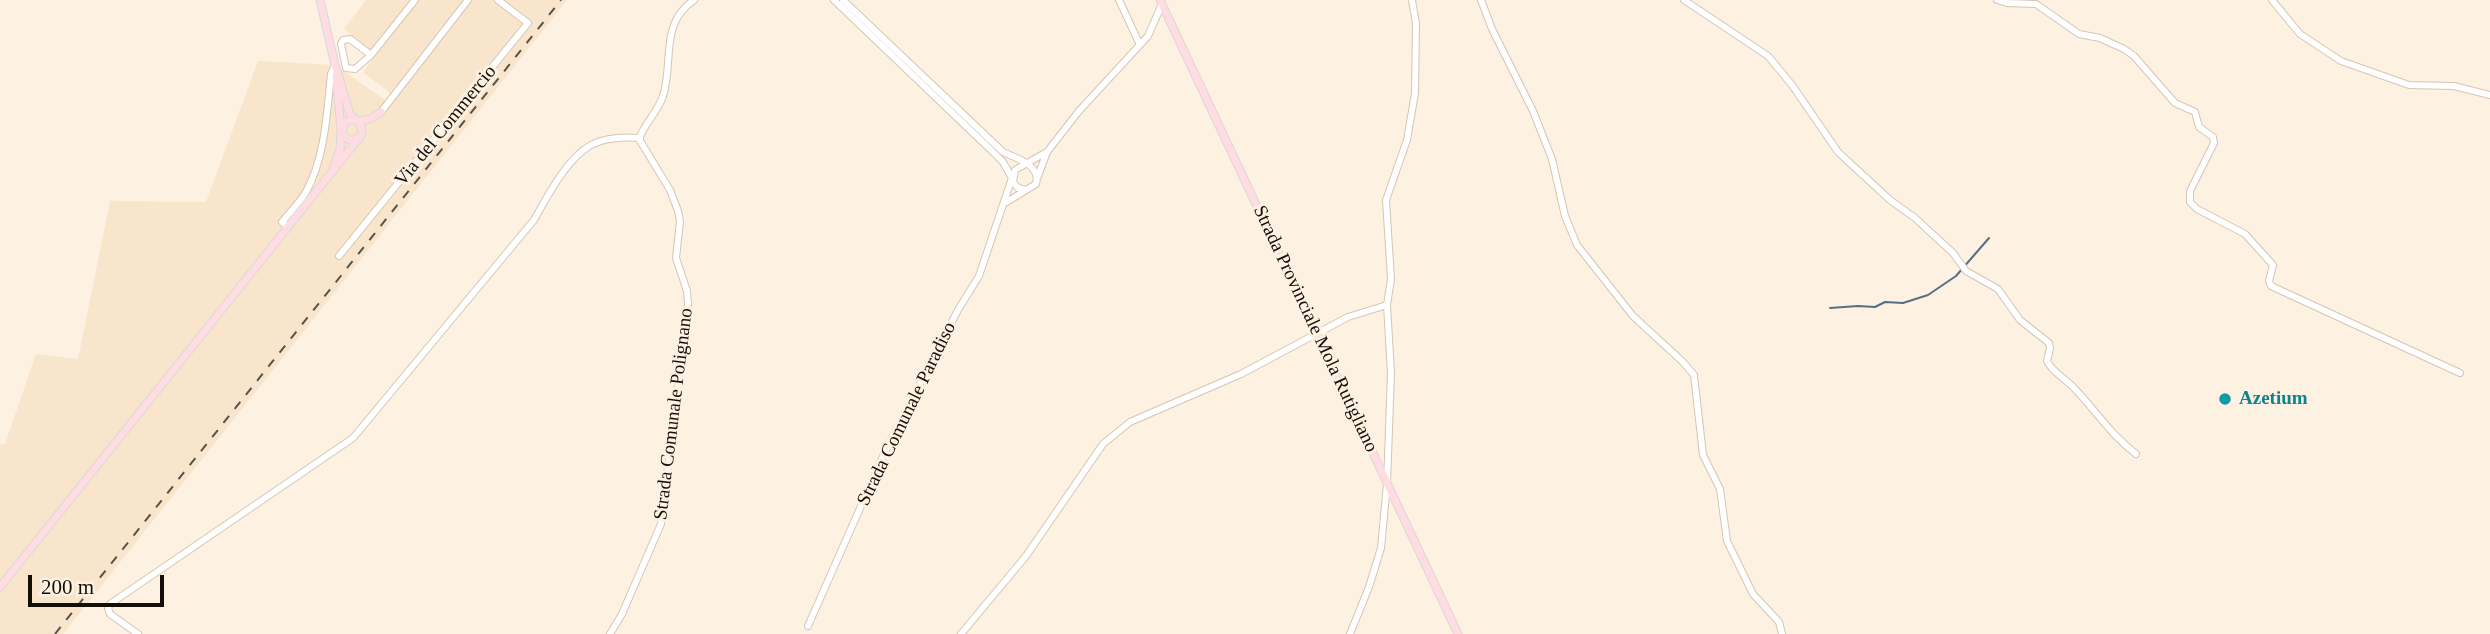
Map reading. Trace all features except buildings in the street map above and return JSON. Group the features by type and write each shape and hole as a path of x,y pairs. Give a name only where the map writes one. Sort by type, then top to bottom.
{"main road":[{"path":"320,0 348,109 361,126 359,137"},
{"name":"Strada Provinciale Mola Rutigliano","path":"1161,2 1458,634"},
{"path":"328,177 340,150 341,130 335,65"},
{"path":"341,130 346,122 368,120 381,112"},
{"path":"0,587 381,112"},
{"path":"341,130 347,139 359,137"}],"street":[{"path":"371,55 350,39 343,40 341,44 346,68 350,70 358,67 371,55 415,0"},
{"path":"381,112 468,0"},
{"name":"Via del Commercio","path":"339,256 528,23 499,0"},
{"path":"138,634 110,614 108,606 352,438 534,220 550,191 582,151 601,141 640,138 663,96 671,31 682,11 695,0"},
{"path":"834,0 1003,162 1015,186 1026,190"},
{"path":"843,0 998,147 1034,168 1038,176"},
{"path":"1119,0 1140,44"},
{"path":"1350,634 1380,554 1387,484 1391,373 1387,305 1391,279 1386,200 1407,141 1416,82 1416,24 1412,0"},
{"path":"1481,0 1552,159 1565,216 1577,245 1633,316 1694,375 1703,455 1720,489 1727,541 1753,594 1779,622 1782,634"},
{"path":"1684,0 1772,60 1838,152 1953,253 1966,271 1998,289 2020,320 2049,343 2047,361 2050,367 2075,389 2110,432 2136,454"},
{"path":"1997,0 2036,4 2077,33 2096,37 2124,49 2134,56 2175,103 2197,114 2199,128 2213,137 2214,143 2190,191 2190,202 2197,209 2249,237 2273,265 2270,286 2460,373"},
{"path":"2272,0 2300,34 2341,61 2409,86 2454,86 2490,95"},
{"path":"1005,204 1036,184 1047,152 1090,97 1148,36 1161,2"},
{"path":"288,227 282,222 308,189 318,158 324,133 331,74 335,65"},
{"name":"Strada Comunale Polignano","path":"610,634 653,548 664,513 675,398 688,304 687,291 676,258 680,221 678,211 670,190 642,147 640,138"},
{"path":"1012,178 1018,167 1047,152"},
{"name":"Strada Comunale Paradiso","path":"808,625 884,454 961,304 979,276 1012,178"},
{"path":"961,634 1026,556 1103,443 1130,422 1241,373 1356,313 1387,305"}],"shaded area":[{"path":"366,0 411,0 371,50 344,29"},
{"path":"419,0 465,0 391,94 363,72"},
{"path":"469,0 567,0 63,634 0,634 0,444 5,444 36,354 78,359 110,201 206,202 258,61 335,65 388,102"}],"waterway":[{"path":"1830,308 1875,307 1885,302 1903,303 1928,295 1956,276 1989,238"}],"railway":[{"path":"55,634 561,0"}],"place":[{"name":"Azetium","path":"2225,399"}]}
